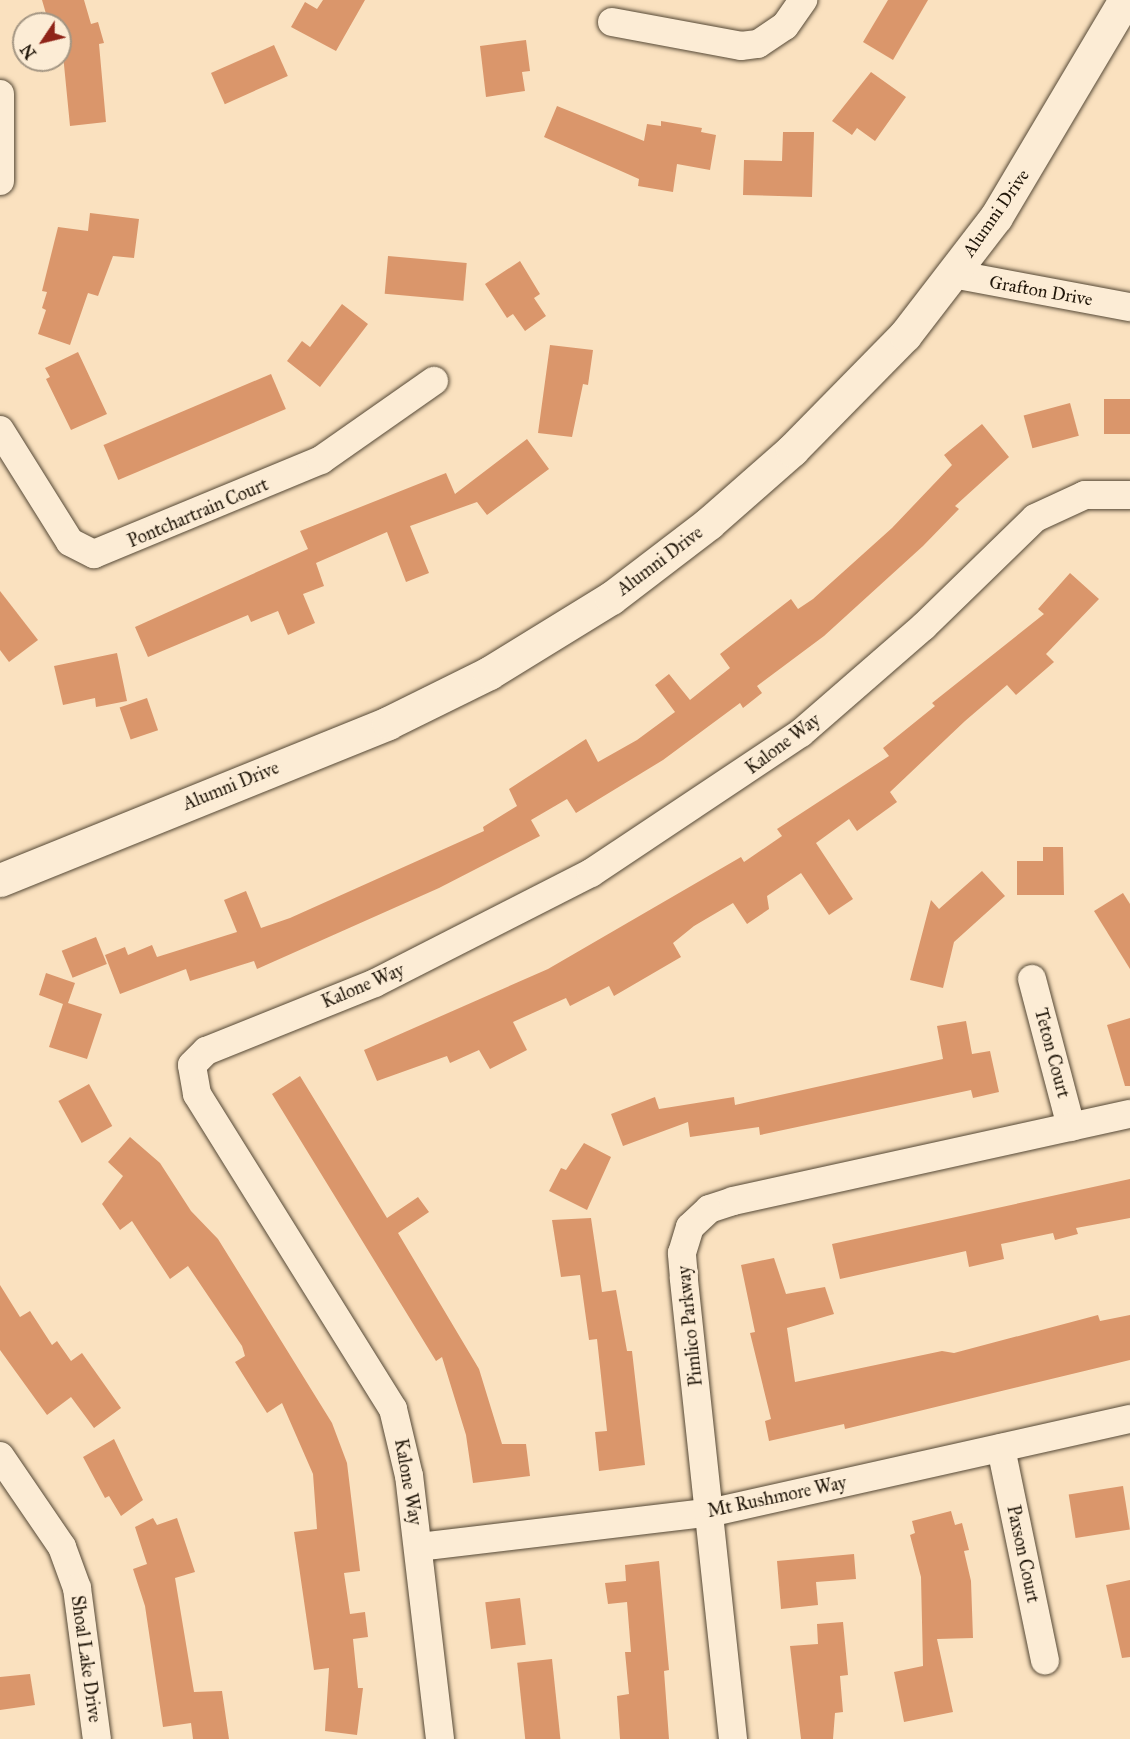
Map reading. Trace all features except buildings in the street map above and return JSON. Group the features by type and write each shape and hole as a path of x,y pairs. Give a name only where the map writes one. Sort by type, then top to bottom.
{"street":[{"path":"612,22 741,46 758,44 784,26 804,0"},
{"name":"Alumni Drive","path":"0,880 388,723 489,673 611,598 709,523 792,450 905,335 1002,208 1125,0"},
{"path":"0,93 0,181"},
{"name":"Grafton Drive","path":"953,274 1130,307"},
{"name":"Pontchartrain Court","path":"0,430 70,542 94,554 321,460 434,381"},
{"name":"Kalone Way","path":"440,1739 419,1547 393,1409 197,1094 192,1065 206,1051 375,983 591,873 801,733 923,627 1035,518 1085,495 1130,495"},
{"name":"Teton Court","path":"1032,979 1071,1127"},
{"name":"Pimlico Parkway","path":"733,1739 712,1512 683,1262 684,1243 697,1217 733,1201 1130,1114"},
{"name":"Mt Rushmore Way","path":"419,1547 712,1512 1130,1419"},
{"name":"Paxson Court","path":"1001,1448 1044,1661"},
{"name":"Shoal Lake Drive","path":"0,1456 62,1547 76,1588 97,1739"}]}
